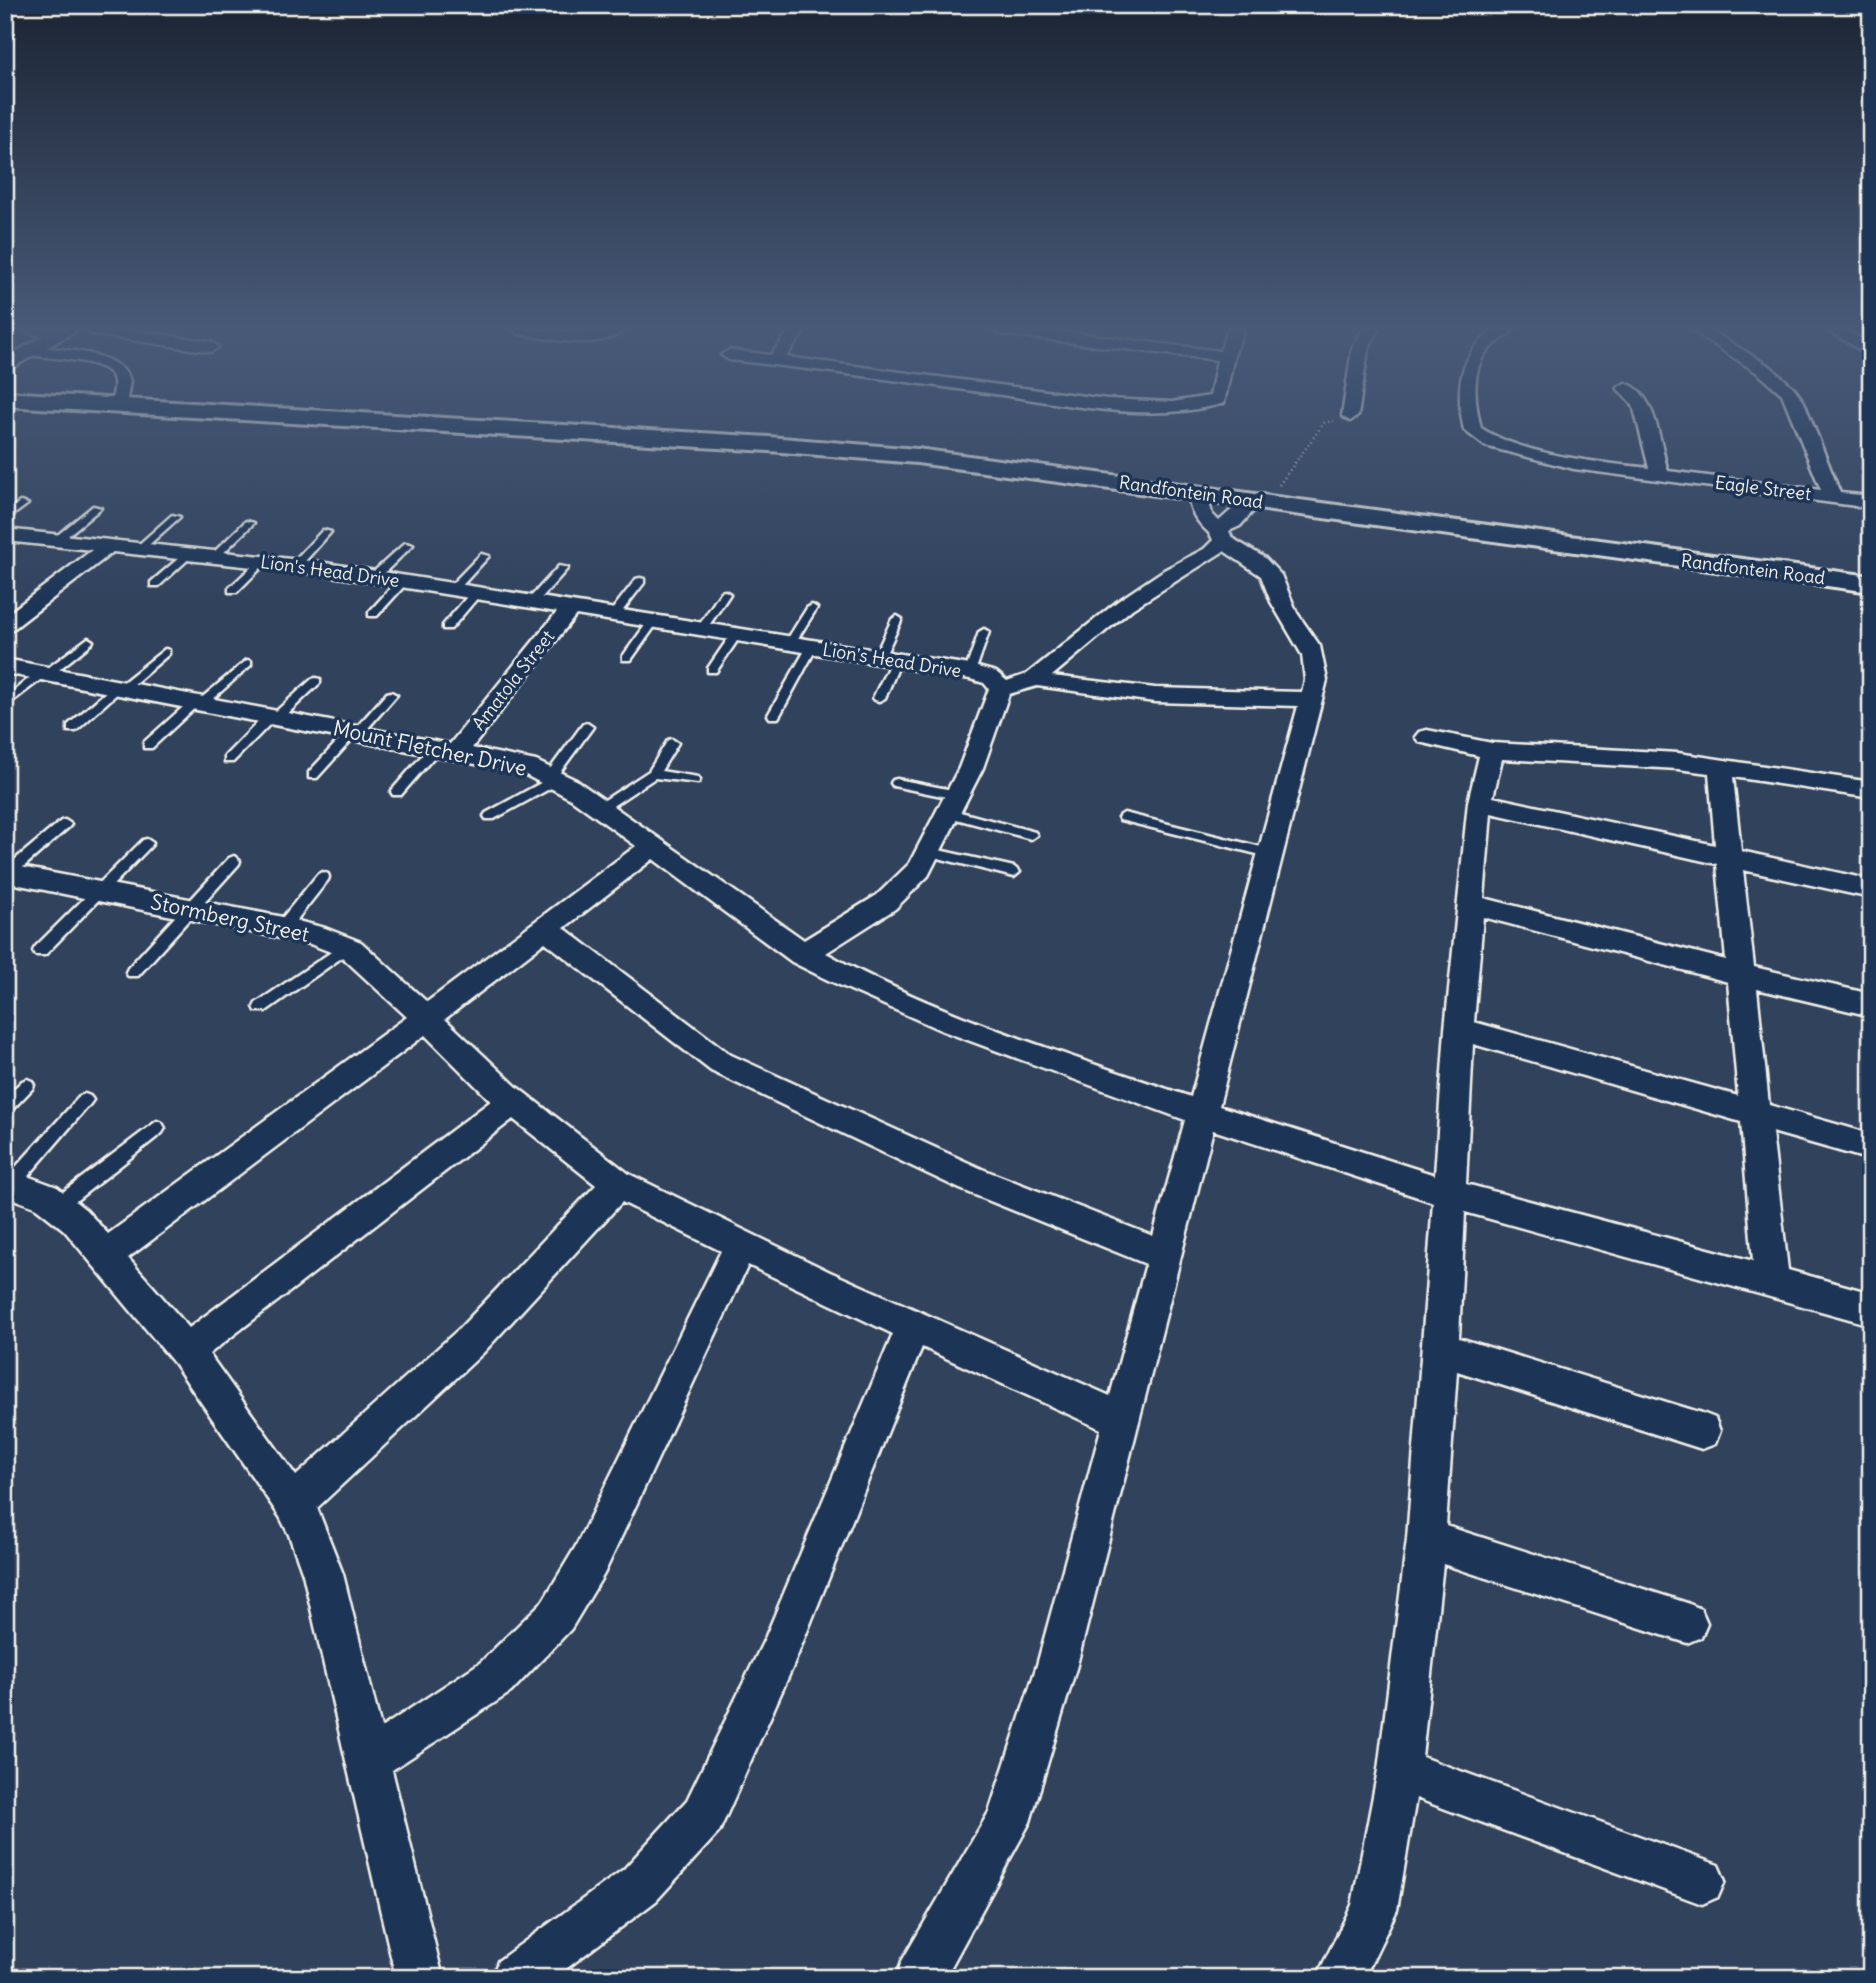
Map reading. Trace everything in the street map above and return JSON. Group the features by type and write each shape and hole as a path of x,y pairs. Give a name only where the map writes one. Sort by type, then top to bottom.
{"main road":[{"name":"Randfontein Road","path":"380,422 809,447 959,461 1871,584"}],"street":[{"name":"Eagle Street","path":"1471,422 1473,430 1491,442 1574,464 1871,502"},
{"path":"1646,422 1660,476"},
{"path":"1804,422 1833,497"},
{"path":"919,1978 1008,1822 1057,1665 1316,680 1317,659 1289,616 1267,569 1235,552 1221,535 1205,522 1200,515 1197,492"},
{"path":"802,955 886,902 919,870 971,768 1000,689 1035,679 1125,605 1171,574 1211,553 1221,535 1233,522 1259,501"},
{"name":"Lion's Head Drive","path":"5,535 262,562 403,581 970,672 995,680 1000,689"},
{"path":"5,626 108,546"},
{"name":"Amatola Street","path":"446,749 570,608"},
{"name":"Mount Fletcher Drive","path":"5,666 528,766 554,778 601,808 654,845 748,919 802,955 939,1019 1201,1114 1448,1193 1772,1280 1871,1310"},
{"path":"1035,679 1117,693 1309,700"},
{"path":"1427,737 1493,751 1678,761 1871,790"},
{"path":"1339,1978 1374,1910 1399,1770 1426,1539 1441,1349 1459,1029 1480,803 1493,751"},
{"path":"1720,766 1772,1280"},
{"path":"1480,803 1871,889"},
{"path":"105,1255 429,1018 654,845"},
{"name":"Stormberg Street","path":"7,875 283,927 346,947 371,965 429,1018 513,1101 618,1184 913,1326 1121,1420"},
{"path":"1471,904 1741,975 1871,1004"},
{"path":"546,928 721,1063 971,1179 1164,1256"},
{"path":"1459,1029 1871,1147"},
{"path":"186,1351 513,1101"},
{"path":"8,1183 46,1197 75,1220 186,1351 305,1525 323,1574 420,1978"},
{"path":"293,1504 471,1341 618,1184"},
{"path":"368,1761 496,1677 557,1615 590,1560 741,1245"},
{"path":"514,1978 640,1885 703,1816 780,1650 913,1326"},
{"path":"1441,1349 1702,1432"},
{"path":"1426,1539 1687,1623"},
{"path":"1399,1770 1702,1881"}],"lane":[{"path":"5,518 23,504"},
{"path":"57,540 96,508"},
{"path":"139,549 175,517"},
{"path":"214,557 249,523"},
{"path":"295,566 326,532"},
{"path":"374,577 408,545"},
{"path":"155,584 189,554"},
{"path":"453,589 484,556"},
{"path":"233,590 262,562"},
{"path":"532,603 563,568"},
{"path":"373,614 403,581"},
{"path":"613,616 640,581"},
{"path":"447,627 476,593"},
{"path":"701,630 726,594"},
{"path":"790,643 812,608"},
{"path":"879,698 898,620"},
{"path":"627,658 653,622"},
{"path":"970,672 984,632"},
{"path":"712,670 736,635"},
{"path":"5,704 88,640"},
{"path":"774,715 812,647"},
{"path":"72,728 165,652"},
{"path":"148,745 247,663"},
{"path":"229,759 316,681"},
{"path":"313,775 391,695"},
{"path":"490,816 554,778 587,727"},
{"path":"601,808 653,774 672,743"},
{"path":"397,792 446,749"},
{"path":"653,774 694,780"},
{"path":"897,783 1031,835"},
{"path":"1124,817 1269,853"},
{"path":"7,875 65,824"},
{"path":"40,951 147,842"},
{"path":"930,852 1014,872"},
{"path":"133,972 234,861"},
{"path":"283,927 323,877"},
{"path":"261,1007 346,947"},
{"path":"5,1108 27,1085"},
{"path":"8,1183 85,1100"},
{"path":"57,1206 156,1128"}],"path":[{"path":"1259,501 1324,423 1329,422"}]}
